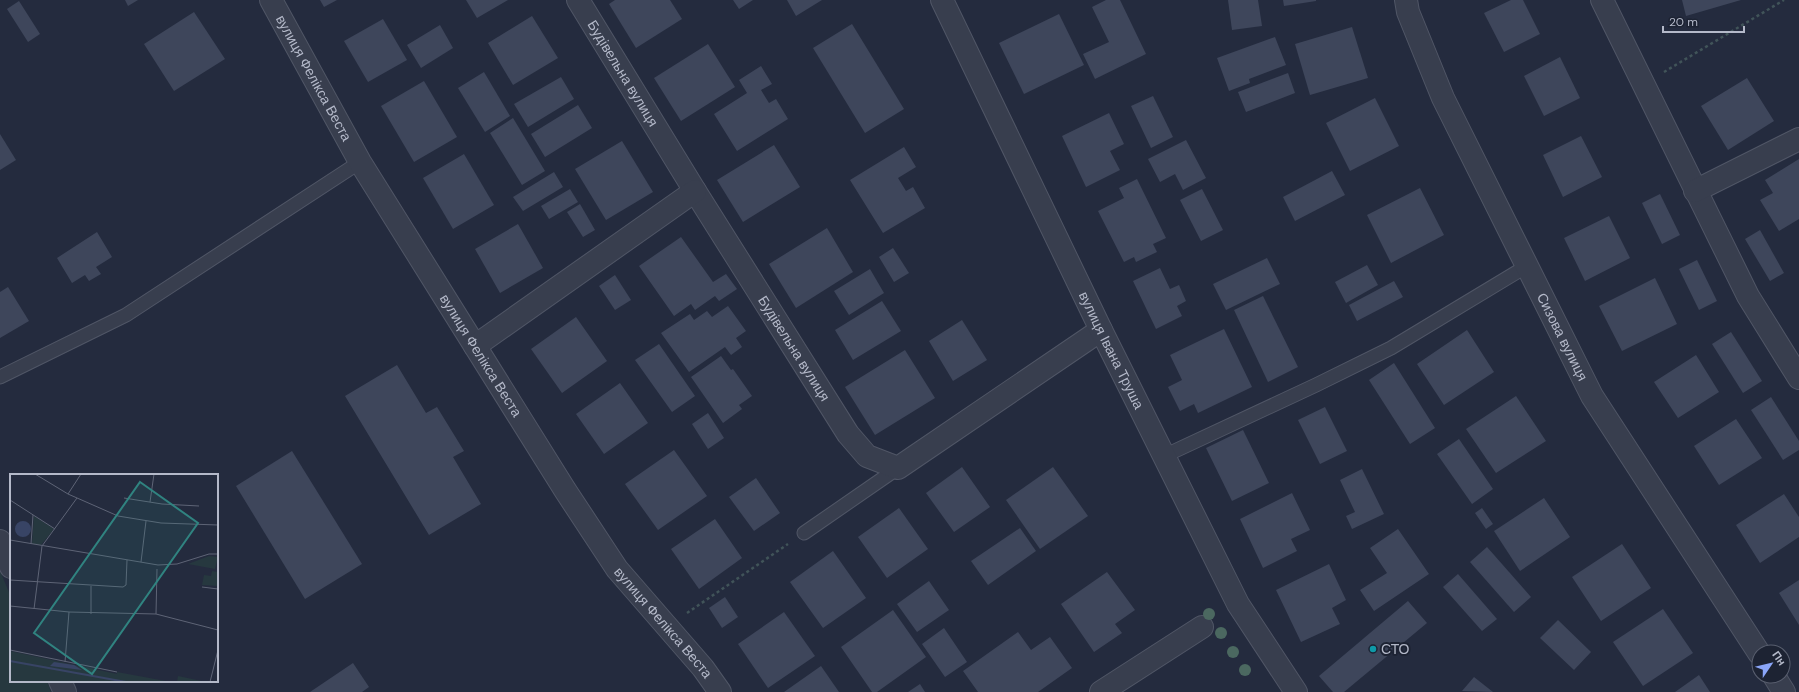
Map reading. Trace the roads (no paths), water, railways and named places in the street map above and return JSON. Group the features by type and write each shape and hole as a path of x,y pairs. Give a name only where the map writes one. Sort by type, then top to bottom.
{"street":[{"name":"вулиця Фелікса Веста","path":"271,0 360,162 565,490 618,569 703,668 720,692"},
{"name":"Будівельна вулиця","path":"578,0 695,191 848,434 867,456 898,468"},
{"name":"вулиця Івана Труша","path":"942,0 1101,330 1238,604 1296,692"},
{"name":"Сизова вулиця","path":"1406,0 1408,12 1443,98 1592,396 1753,644"},
{"path":"1602,0 1748,296 1799,378"},
{"path":"1695,191 1799,139"},
{"path":"475,346 695,191"},
{"path":"898,468 1101,330"},
{"path":"0,541 10,564"},
{"path":"1101,692 1202,627"},
{"path":"60,682 65,692"}],"lane":[{"path":"0,377 126,315 360,162"},
{"path":"1164,456 1391,348 1527,266"},
{"path":"804,533 898,468"}],"place":[{"name":"СТО","path":"1373,649"}]}
